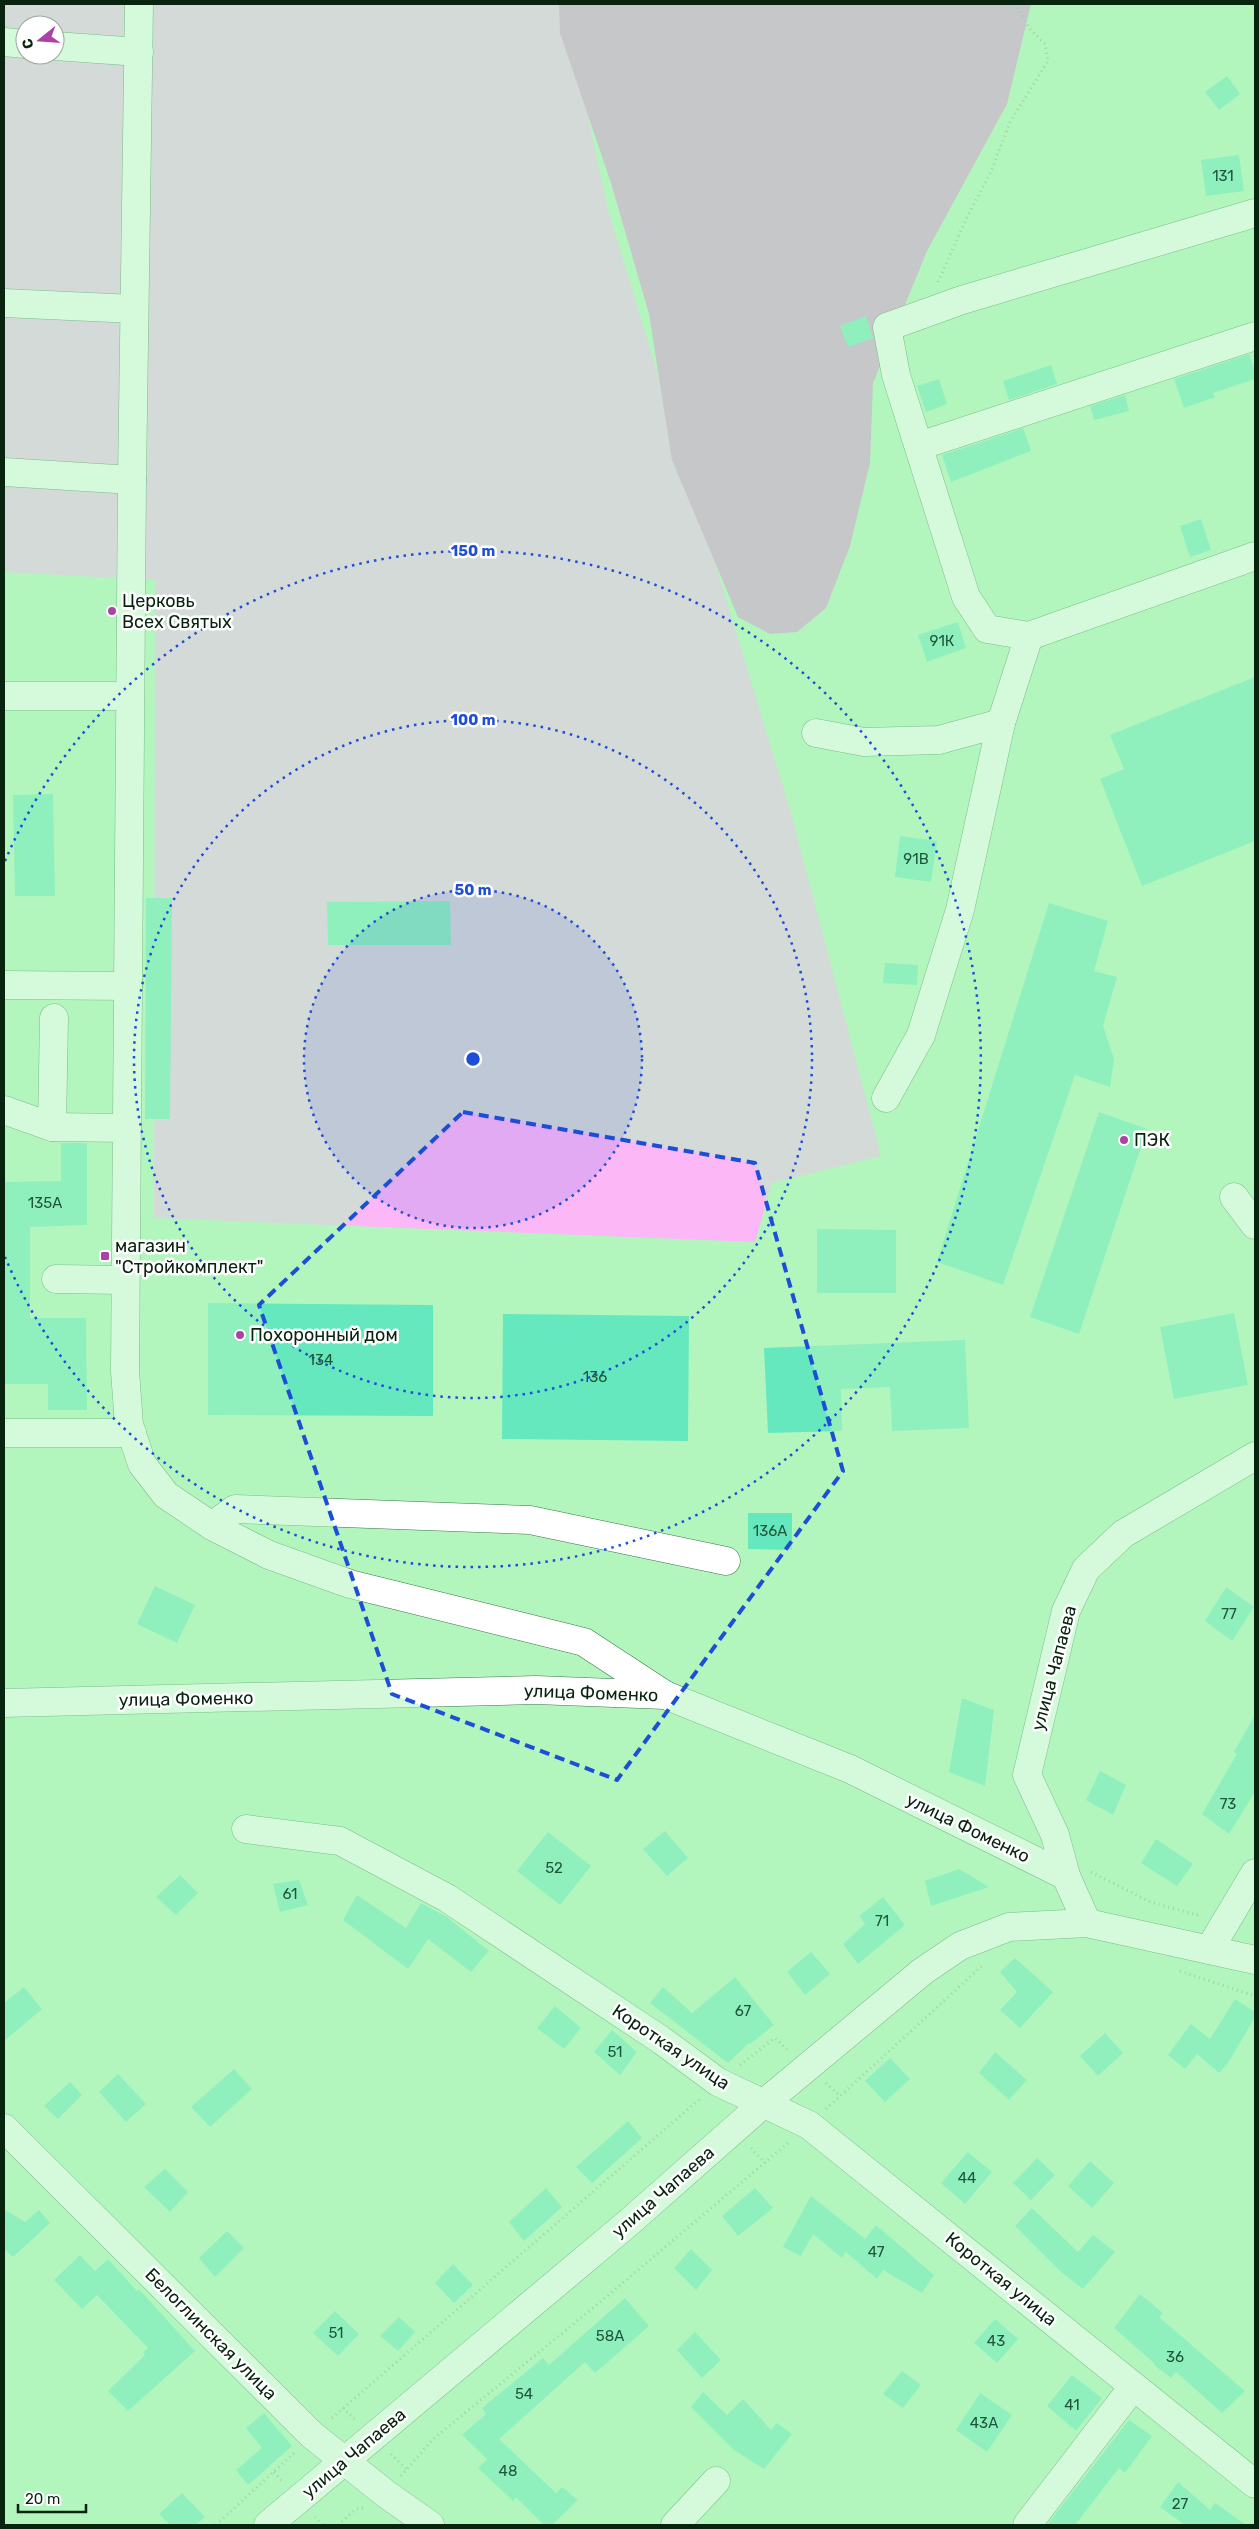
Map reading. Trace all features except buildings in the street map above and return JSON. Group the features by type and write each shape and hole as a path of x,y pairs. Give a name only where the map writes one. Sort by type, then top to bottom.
{"street":[{"path":"139,4 132,480 125,1371 129,1425 142,1464 166,1494 212,1526 269,1555 350,1584 584,1642 665,1695"},
{"path":"65,47 139,52"},
{"path":"1255,213 972,297 886,327 896,375 966,597 987,629 1029,636 1255,556"},
{"path":"4,303 134,310"},
{"path":"918,446 1255,336"},
{"path":"4,472 132,480"},
{"path":"886,1098 921,1035 960,910 1001,723 1029,636"},
{"path":"4,696 130,696"},
{"path":"816,733 864,742 939,740 1001,723"},
{"path":"4,985 128,986"},
{"path":"52,1127 54,1018"},
{"path":"4,1110 52,1127 127,1128"},
{"path":"1234,1197 1255,1225"},
{"path":"56,1279 126,1280"},
{"path":"4,1433 132,1433"},
{"name":"улица Чапаева","path":"1066,1876 1055,1835 1027,1775 1066,1611 1086,1569 1123,1534 1255,1456"},
{"path":"212,1526 235,1509 530,1520 726,1561"},
{"name":"улица Фоменко","path":"4,1703 536,1690 665,1695 850,1769 1066,1876"},
{"name":"Короткая улица","path":"246,1829 340,1841 447,1898 661,2040 718,2082 810,2125 1255,2484"},
{"path":"1209,1950 1255,1873"},
{"path":"1066,1876 1087,1923 1255,1960"},
{"name":"улица Чапаева","path":"268,2525 627,2224 763,2104 923,1971 960,1946 1009,1927 1087,1923"},
{"name":"Белоглинская улица","path":"4,2128 312,2435 344,2462 430,2525"},
{"path":"1027,2525 1133,2387"},
{"path":"675,2525 716,2482"}],"path":[{"path":"922,314 968,215 991,172 1010,122 1048,60 1045,44 1030,29 1015,4"},
{"path":"338,2525 356,2509 375,2505 432,2440 599,2303 810,2125 989,1959"},
{"path":"1171,1968 1255,1996"},
{"path":"216,2525 312,2435 718,2082 775,2038 840,2096"}],"highlighted area":[{"path":"463,1112 755,1163 843,1471 617,1780 392,1694 259,1305"}],"shaded area":[{"path":"4,4 564,4 608,210 791,813 881,1156 772,1183 755,1242 154,1218 155,580 4,572"},
{"path":"559,4 1031,4 1007,104 927,251 873,383 870,463 850,546 826,608 797,632 770,634 738,617 672,460 649,314 611,183 560,33"}],"place":[{"name":"Церковь Всех Святых","path":"112,611"},
{"name":"ПЭК","path":"1124,1140"},
{"name":"магазин \"Стройкомплект\"","path":"105,1256"},
{"name":"Похоронный дом","path":"240,1335"}]}
